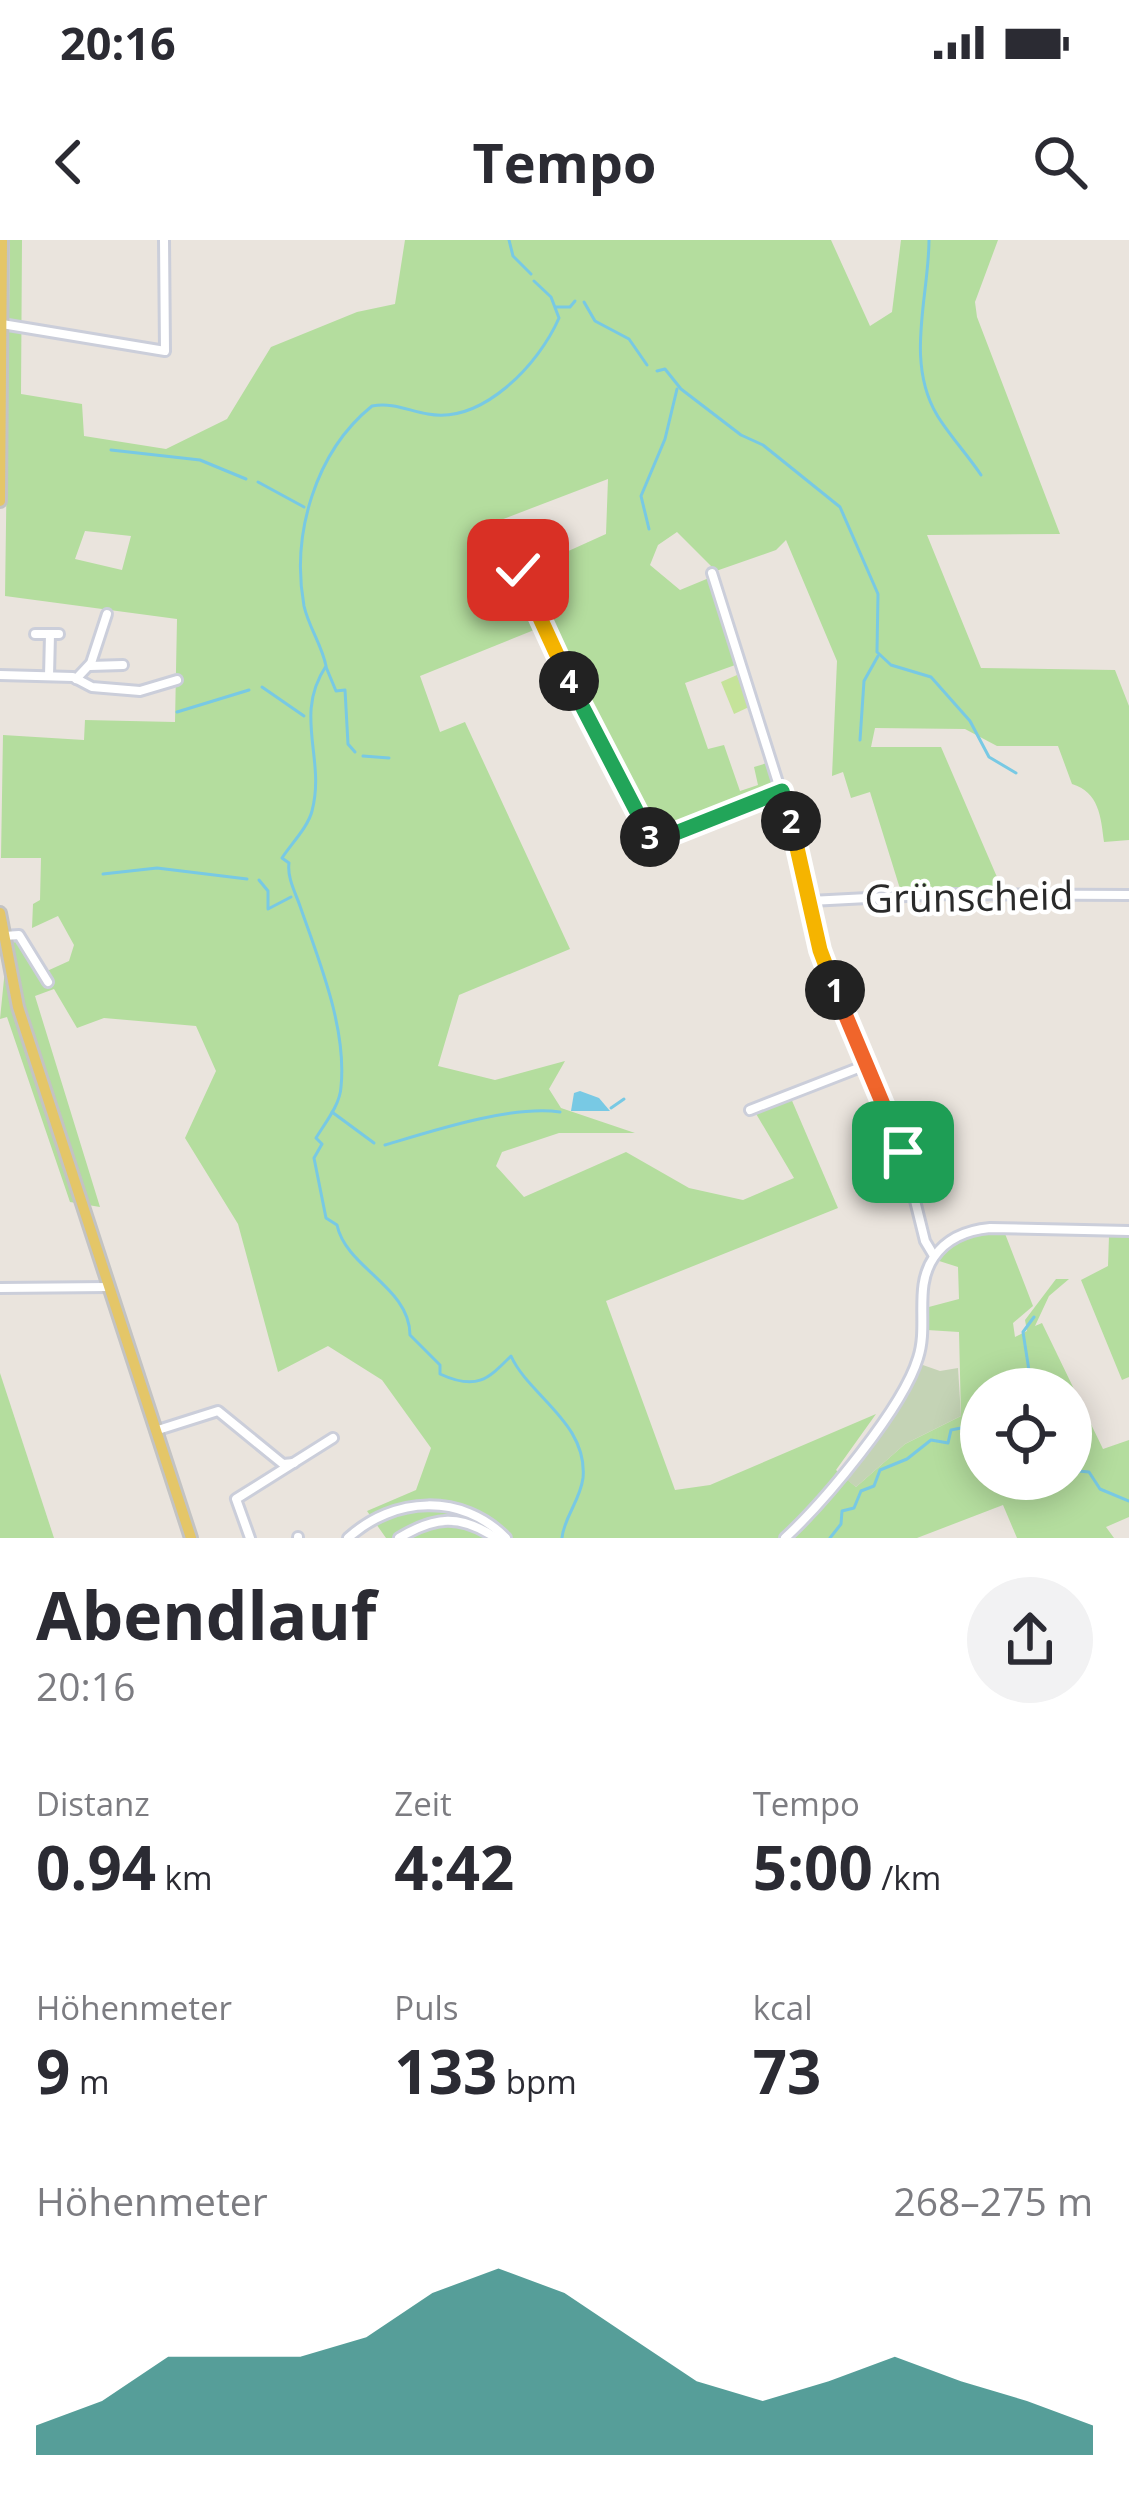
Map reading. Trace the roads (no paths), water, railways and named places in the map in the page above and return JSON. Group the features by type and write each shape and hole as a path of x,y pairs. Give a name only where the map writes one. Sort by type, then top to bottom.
{"main road":[{"path":"0,501 2,240"},
{"path":"0,913 18,1007 191,1538"}],"street":[{"path":"2,324 165,351 164,240"},
{"path":"502,528 549,644 653,842 782,791"},
{"path":"712,573 782,791 827,972 903,1152 925,1241 934,1256"},
{"path":"76,679 90,667 106,614"},
{"path":"35,634 54,634 49,676"},
{"path":"90,667 123,665"},
{"path":"0,674 76,679 92,687 140,691 177,680"},
{"name":"Grünscheid","path":"810,901 945,894 1129,896"},
{"path":"3,936 19,935 48,982"},
{"path":"750,1111 866,1065"},
{"path":"784,1538 884,1418 918,1360 925,1277 934,1256 954,1238 978,1229 1129,1231"},
{"path":"0,1288 110,1287"},
{"path":"158,1430 218,1411 283,1464 294,1463"},
{"path":"250,1538 236,1499 333,1438"},
{"path":"348,1538 388,1513 435,1504 475,1513 506,1538"},
{"path":"399,1538 441,1518 477,1526 496,1538"}],"water":[{"path":"574,1093 599,1098 610,1111 571,1111"}],"waterway":[{"path":"509,240 513,256 531,274"},
{"path":"929,240 922,373 937,415 981,475"},
{"path":"534,281 551,297 559,318 538,354 507,387 469,410 449,415 372,406 352,425 322,471 301,551 304,606 326,666 312,702 315,792 307,823 282,858 289,863 340,1042 340,1094 316,1138 322,1144 314,1158 326,1218 337,1225 352,1254 400,1304 410,1335 440,1365 440,1374 463,1382 481,1380 511,1356 567,1426 582,1459 583,1478 562,1538"},
{"path":"556,307 570,307 575,301"},
{"path":"584,302 595,321 629,339 647,365"},
{"path":"657,371 665,369 681,389 741,435 763,445 840,507 878,594 877,652 891,665 931,677 970,721 989,757 1016,773"},
{"path":"649,529 641,496 665,439 677,389"},
{"path":"111,450 200,460 246,479"},
{"path":"258,482 304,507"},
{"path":"860,740 864,681 878,656"},
{"path":"326,667 336,691 345,690 348,744 355,752"},
{"path":"262,687 304,716"},
{"path":"177,712 249,690"},
{"path":"363,756 389,758"},
{"path":"103,874 157,868 247,879"},
{"path":"259,880 268,891 268,909 291,897"},
{"path":"611,1108 624,1099"},
{"path":"332,1112 374,1143"},
{"path":"385,1145 497,1115 560,1112"},
{"path":"1029,1368 1023,1332 1034,1317"},
{"path":"830,1538 841,1524 842,1511 854,1508 861,1491 874,1486 880,1470 907,1459 931,1440 948,1443 951,1430 960,1428"},
{"path":"1092,1477 1100,1489 1129,1501"}]}
